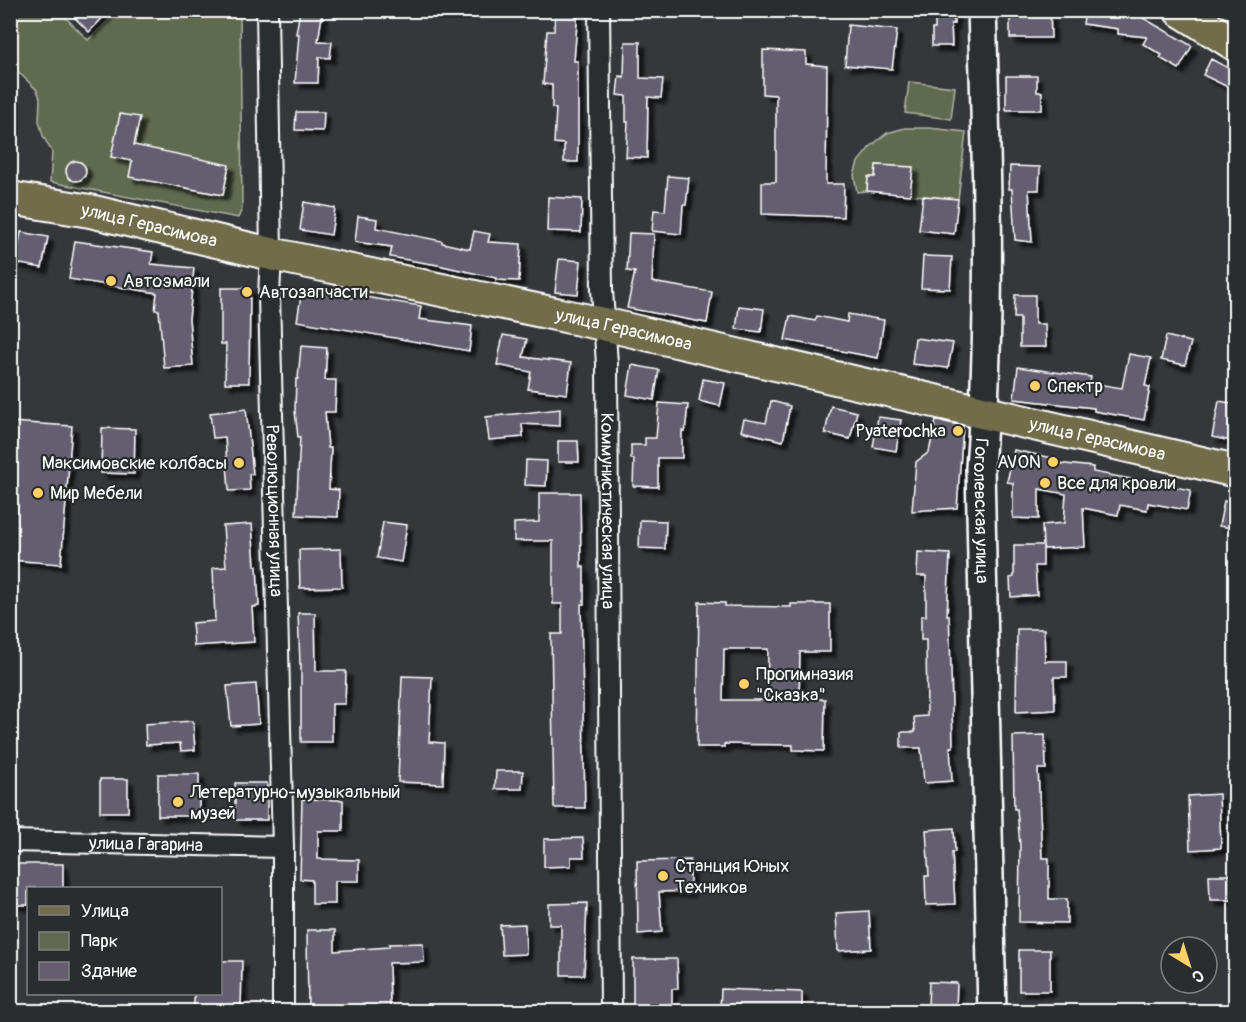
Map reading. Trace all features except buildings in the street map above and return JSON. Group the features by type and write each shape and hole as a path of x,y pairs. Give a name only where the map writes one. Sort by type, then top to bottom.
{"main road":[{"path":"1180,10 1236,45"},
{"name":"улица Герасимова","path":"10,198 90,211 271,254 603,324 1236,471"}],"street":[{"name":"Революционная улица","path":"267,10 270,318 283,847 283,1011"},
{"name":"Коммунистическая улица","path":"599,10 603,324 607,375 611,1011"},
{"name":"Гоголевская улица","path":"982,10 989,246 984,414 980,467 992,1011"},
{"name":"улица Гагарина","path":"10,841 283,847"}],"green space":[{"path":"10,11 59,11 88,40 118,11 240,11 242,209 238,218 50,182 52,152 43,136 39,121 40,98 37,90 11,65"},
{"path":"909,82 955,87 951,119 905,113"},
{"path":"905,128 966,132 958,199 903,194 912,167 876,165 875,177 868,177 867,191 857,192 854,175 858,162 870,147 887,133"}],"place":[{"name":"Автоэмали","path":"111,281"},
{"name":"Автозапчасти","path":"247,292"},
{"name":"Спектр","path":"1035,386"},
{"name":"Pyaterochka","path":"958,431"},
{"name":"AVON","path":"1053,462"},
{"name":"Максимовские колбасы","path":"239,463"},
{"name":"Все для кровли","path":"1045,483"},
{"name":"Мир Мебели","path":"38,493"},
{"name":"Прогимназия \"Сказка\"","path":"744,684"},
{"name":"Летературно-музыкальный музей","path":"178,802"},
{"name":"Станция Юных Техников","path":"663,876"}]}
